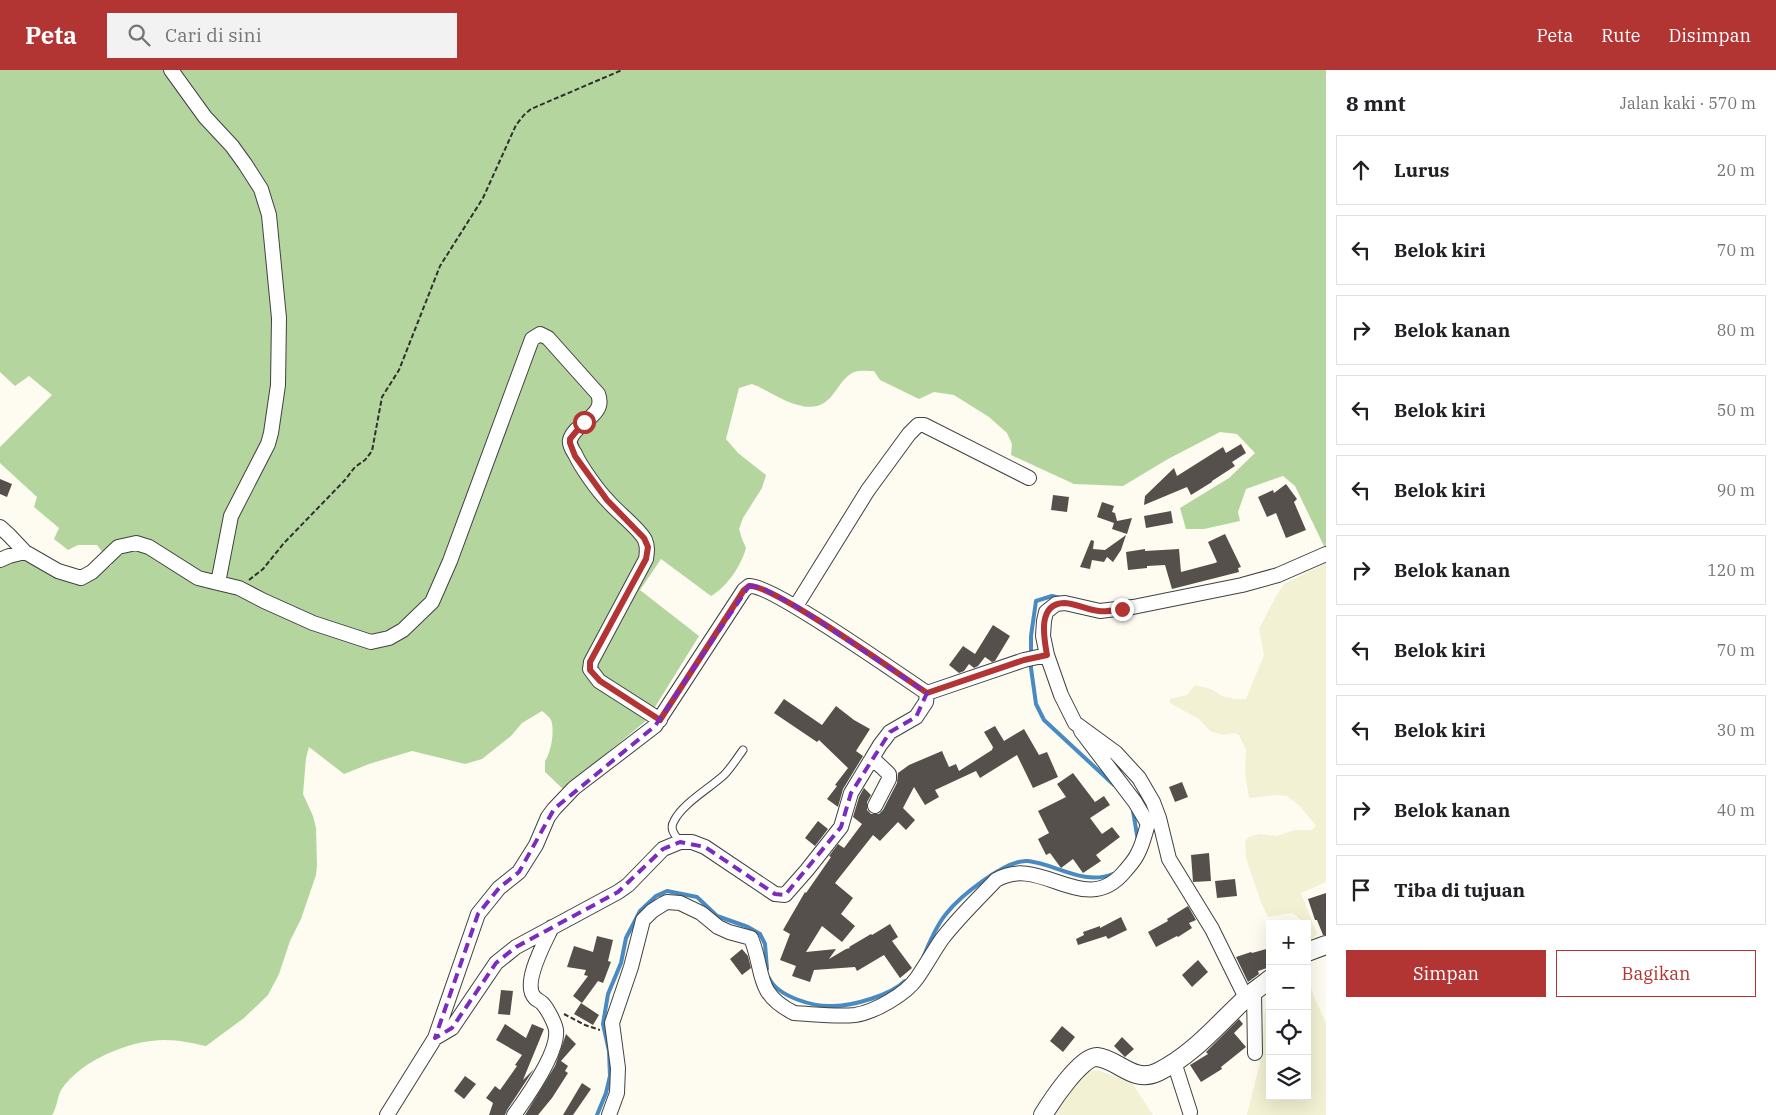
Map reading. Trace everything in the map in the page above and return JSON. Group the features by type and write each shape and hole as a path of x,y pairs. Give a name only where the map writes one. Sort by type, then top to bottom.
{"street":[{"path":"171,70 205,117 232,146 261,189 269,215 279,318 278,385 271,433 268,444 231,516 218,583"},
{"path":"0,528 10,535 25,552 58,571 81,578 92,572 118,548 136,543 149,547 198,578 240,588 313,623 370,642 389,638 403,630 432,602 453,551 532,339 540,334 548,338 598,394 600,400 599,410 584,422 570,439 570,443 575,456 607,500 644,538 648,547 646,559 590,662 590,670 600,681 660,720"},
{"path":"796,606 868,490 908,434 918,425 924,425 1028,478"},
{"path":"0,560 25,552"},
{"path":"1255,1053 1250,995 1135,802 1075,723 1061,695 1047,655 1043,636 1044,621 1046,612 1056,604 1065,603 1100,611 1128,608 1242,585 1278,575 1326,554"},
{"path":"386,1115 435,1038 478,914 496,891 519,872 536,845 548,817 554,809 574,788 655,726 660,720 744,590 749,586 760,587 796,606 927,693"},
{"path":"927,693 1018,662 1047,655"},
{"path":"435,1038 452,1028 496,963 516,947 618,892 628,885 663,849 680,842 692,842 705,847 775,894 785,895 841,827 851,794 880,744 890,732 916,716 926,702 927,693"},
{"path":"1075,723 1116,753 1139,778 1153,802 1159,818 1169,859"},
{"path":"872,758 889,774 875,806"},
{"path":"609,1115 617,1093 618,1068 612,1023 628,976 643,920 667,902 680,903 701,913 718,927 751,938 756,949 760,975 768,992 775,1001 787,1009 806,1014 858,1014 905,992 944,937 996,880 1005,875 1016,873 1036,875 1079,890 1100,890 1120,878 1134,860 1139,852 1148,824"},
{"path":"514,1115 530,1093 547,1062 556,1038 556,1028 542,1003 531,992 530,979 552,927"},
{"path":"1311,951 1326,945"},
{"path":"1043,1115 1065,1083 1090,1059 1096,1057 1140,1075 1149,1075 1157,1072 1188,1053 1266,982"},
{"path":"1174,1062 1190,1112"}],"lane":[{"path":"680,842 673,832 674,821 688,805 725,774 743,750"}],"path":[{"path":"240,588 263,568 284,543 372,451 382,397 400,370 440,266 483,198 516,125 531,110 622,70"},
{"path":"542,1003 594,1029"}],"highlighted area":[{"path":"749,586 760,587 796,606 927,693 916,717 890,732 851,793 841,827 785,895 775,894 705,847 680,842 663,849 618,892 516,947 496,963 452,1028 435,1038 478,914 499,888 519,872 554,809 655,726"}],"green space":[{"path":"0,70 1326,70 1326,546 1324,546 1295,486 1283,476 1246,489 1238,512 1240,521 1204,529 1186,529 1180,508 1229,478 1255,453 1237,434 1220,432 1168,459 1123,486 1074,484 1011,455 1012,444 1007,433 989,417 954,395 934,392 919,399 880,380 874,371 854,372 847,376 826,401 810,407 792,403 752,384 739,388 726,439 738,453 766,475 762,488 743,518 739,529 746,548 741,562 733,575 723,587 711,596 661,559 640,590 699,636 647,720 563,789 545,772 545,761 551,747 553,730 551,720 542,711 522,723 511,736 482,759 465,764 412,751 344,774 309,747 306,758 303,794 316,828 316,875 279,974 268,995 244,1018 206,1046 165,1040 151,1041 122,1048 93,1061 70,1079 61,1090 52,1115 0,1115 0,566 24,558 95,576 112,565 97,545 78,545 68,550 54,539 59,528 34,507 37,497 0,463 0,447 52,395 29,376 15,386 0,372"},
{"path":"1326,563 1326,882 1301,893 1317,934 1311,940 1311,920 1300,920 1292,913 1268,917 1246,858 1245,841 1249,837 1260,834 1277,836 1294,830 1312,830 1316,826 1300,806 1287,796 1276,795 1249,798 1245,773 1246,750 1239,735 1234,733 1222,735 1210,731 1199,719 1170,703 1170,699 1187,695 1195,685 1211,689 1222,696 1246,699 1264,655 1259,629 1284,584"},
{"path":"1311,988 1326,1023 1326,1115 1247,1115 1262,1054 1266,1007 1266,1100 1311,1100"},
{"path":"1097,1070 1132,1083 1153,1115 1052,1115 1083,1073"}],"building":[{"path":"1241,444 1246,453 1232,462 1235,466 1212,482 1191,495 1187,487 1144,505 1145,496 1174,468 1177,476 1223,447 1226,453"},
{"path":"0,479 12,484 7,497 0,494"},
{"path":"1286,484 1297,499 1294,502 1306,530 1286,538 1276,513 1267,517 1258,497 1273,490 1274,493"},
{"path":"1053,495 1069,497 1067,512 1051,510"},
{"path":"1102,502 1114,506 1112,512 1115,513 1117,521 1132,518 1127,534 1112,529 1114,523 1097,517"},
{"path":"1171,511 1173,523 1146,528 1144,516"},
{"path":"1225,534 1241,567 1238,568 1239,572 1172,589 1165,565 1128,570 1126,552 1145,549 1145,551 1179,549 1181,572 1215,563 1217,562 1208,542"},
{"path":"1126,535 1121,550 1113,562 1107,557 1104,562 1092,560 1090,569 1080,567 1091,540 1094,541 1093,549 1105,550"},
{"path":"993,625 1010,636 995,661 992,662 985,657 978,666 974,668 969,664 964,671 959,673 949,665 963,646 975,654"},
{"path":"784,699 822,725 836,706 854,720 870,729 856,751 863,756 843,789 838,807 827,799 848,768 819,740 817,742 774,713"},
{"path":"995,726 1004,741 1024,729 1039,755 1047,752 1058,777 1033,788 1017,755 980,778 976,771 935,790 939,797 925,805 914,787 903,808 915,820 906,830 898,822 880,841 873,835 835,883 853,898 841,914 855,926 842,942 822,926 806,952 836,949 829,959 890,924 898,937 892,941 912,968 900,978 884,955 857,971 855,967 814,970 810,982 792,976 796,966 780,960 790,934 783,930 805,892 831,857 829,856 838,844 844,848 862,824 853,817 864,788 871,795 867,802 867,810 871,814 879,814 897,783 898,773 909,765 942,751 949,767 956,764 959,771 992,750 993,747 984,732"},
{"path":"1073,773 1095,802 1104,796 1110,805 1090,818 1102,834 1112,827 1120,837 1096,855 1101,861 1083,873 1073,859 1061,868 1050,853 1046,855 1038,839 1049,833 1038,811 1066,797 1057,784"},
{"path":"1182,782 1188,797 1175,802 1169,787"},
{"path":"818,821 828,829 815,846 805,838"},
{"path":"1209,853 1211,881 1193,882 1191,855"},
{"path":"1235,879 1237,896 1217,898 1215,881"},
{"path":"1326,893 1326,935 1323,935 1317,920 1315,920 1308,899"},
{"path":"1188,906 1196,920 1189,923 1192,928 1156,947 1148,932 1168,921 1167,919"},
{"path":"1121,917 1127,930 1108,939 1106,936 1078,945 1076,939 1084,935 1083,932 1100,926 1100,928"},
{"path":"597,936 613,940 608,961 611,962 603,983 598,981 582,1003 573,996 588,976 584,975 586,970 567,967 574,946 593,952"},
{"path":"742,949 748,956 751,968 742,975 730,959"},
{"path":"1266,949 1266,968 1258,971 1259,974 1248,982 1236,957"},
{"path":"1198,960 1208,972 1192,987 1182,975"},
{"path":"501,990 513,991 510,1015 498,1014"},
{"path":"581,1003 599,1015 593,1025 574,1014"},
{"path":"1239,1019 1243,1024 1234,1033 1246,1047 1221,1067 1222,1069 1201,1082 1190,1065 1208,1054 1206,1052"},
{"path":"505,1024 526,1038 532,1024 544,1029 523,1080 534,1069 505,1115 489,1115 493,1103 486,1098 495,1086 500,1090 517,1066 515,1065 522,1055 496,1040"},
{"path":"1062,1026 1075,1037 1063,1052 1050,1041"},
{"path":"566,1034 576,1044 561,1061 568,1066 565,1071 568,1073 552,1098 538,1115 525,1115 555,1066"},
{"path":"1122,1037 1134,1049 1125,1057 1114,1046"},
{"path":"465,1076 476,1084 464,1099 454,1091"},
{"path":"582,1083 591,1089 573,1115 563,1115"}],"waterway":[{"path":"1061,598 1052,596 1036,601 1031,636 1031,668 1036,704 1044,720 1114,785"},
{"path":"1133,811 1138,841"},
{"path":"923,958 936,929 952,907 984,880 1008,866 1028,861 1081,876 1102,877 1113,874"},
{"path":"597,1115 606,1093 610,1076 609,1051 603,1024 608,994 621,963 626,938 640,911 656,896 667,891 697,897 717,916 748,927 760,934 765,944 767,969"},
{"path":"769,978 780,991 797,1000 825,1006 841,1006 871,999 891,991 905,981"}],"route":[{"path":"584,422 570,439 575,456 607,500 644,538 648,547 646,559 590,662 590,670 600,681 660,720 744,590 749,586 760,587 796,606 927,693 1024,660 1047,655 1043,636 1044,621 1046,612 1056,604 1065,603 1100,611 1122,609"}]}
